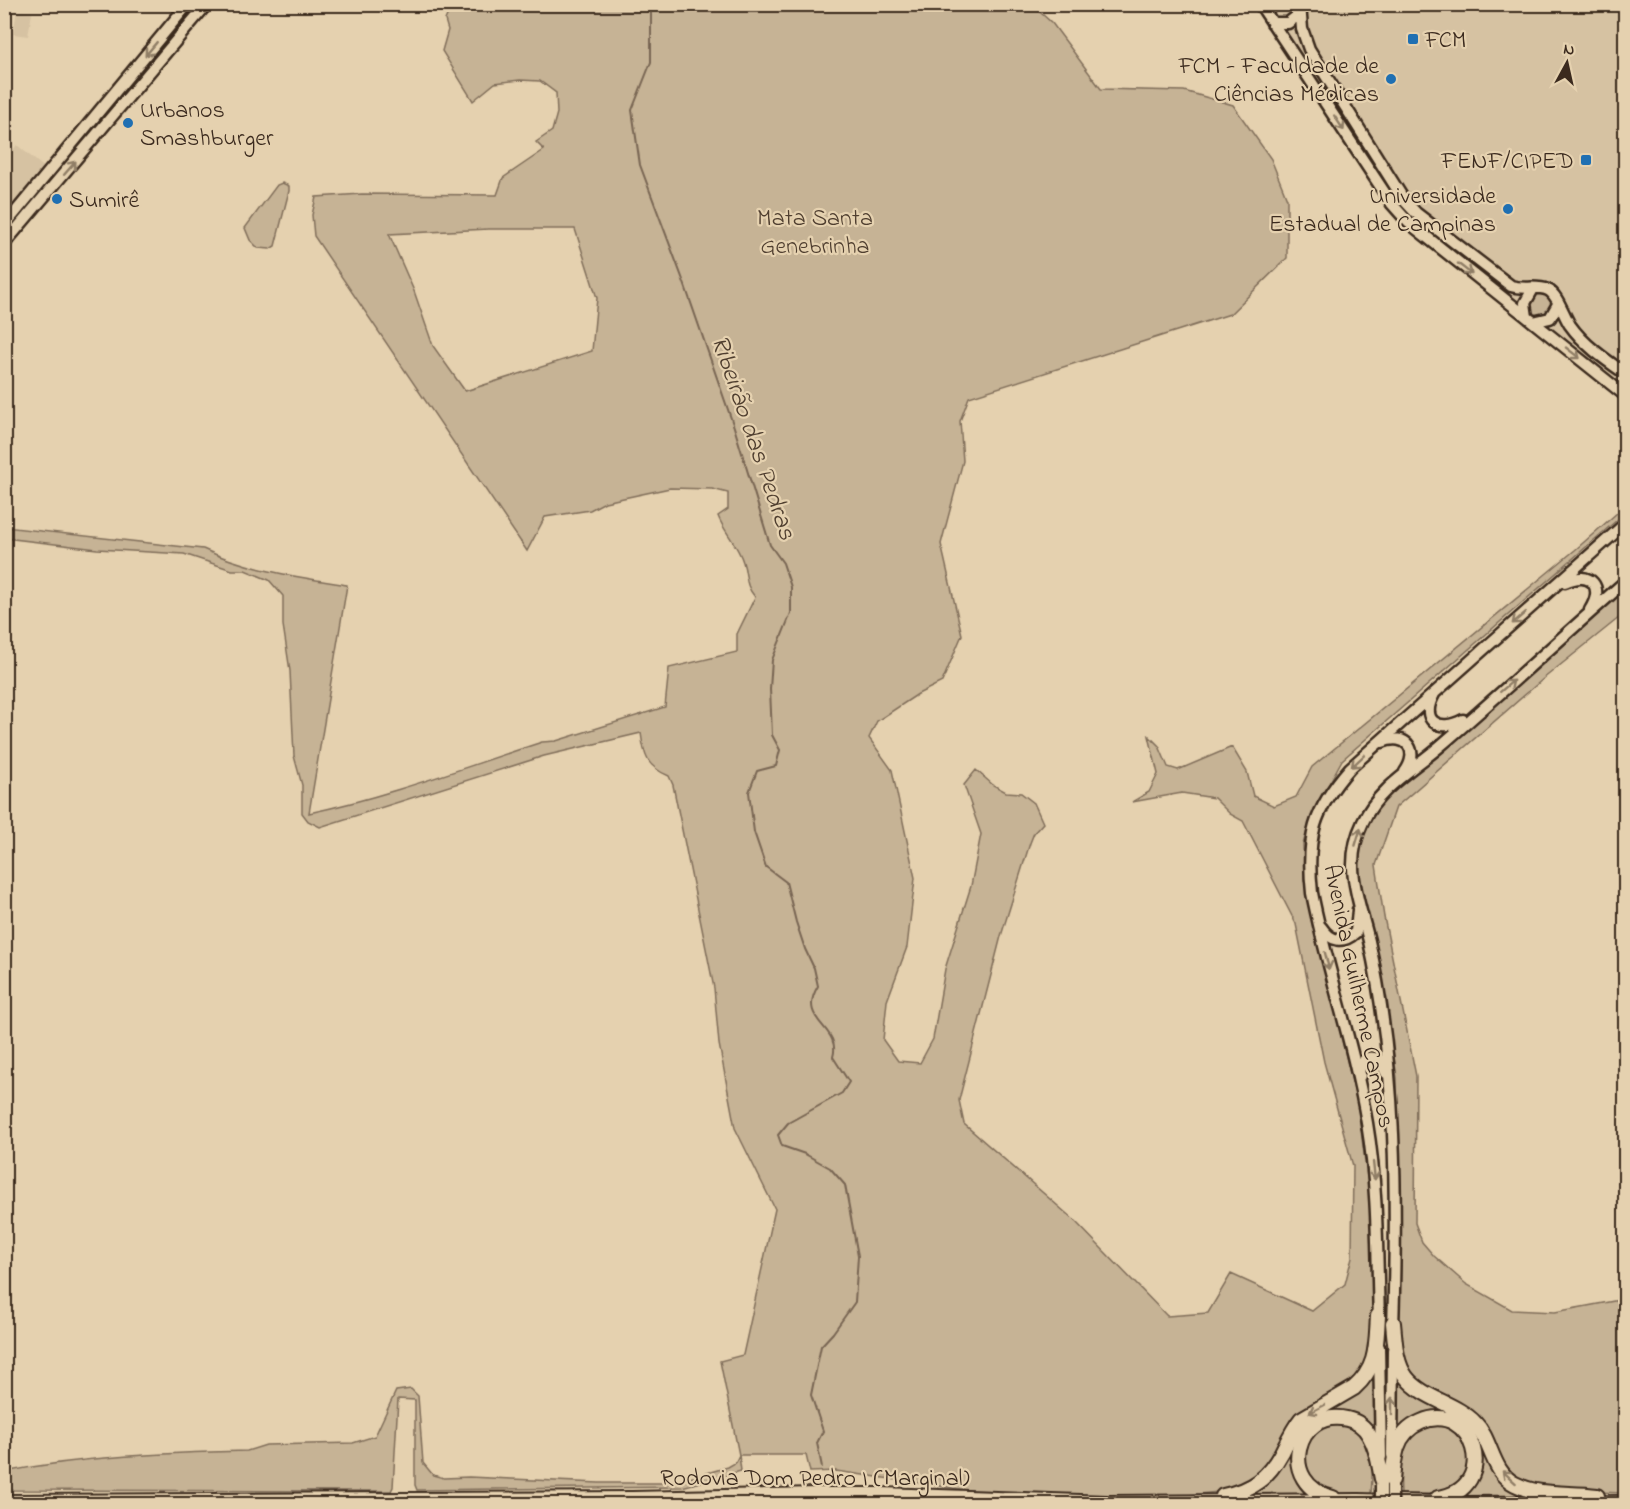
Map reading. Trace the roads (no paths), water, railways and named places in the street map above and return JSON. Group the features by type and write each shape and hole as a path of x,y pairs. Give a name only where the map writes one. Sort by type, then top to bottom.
{"highway":[{"path":"1108,1503 1156,1498 1222,1496 1250,1489 1272,1468 1301,1419 1354,1388 1368,1374 1375,1353 1378,1316"},
{"path":"1393,1323 1397,1354 1406,1377 1424,1392 1463,1413 1476,1424 1491,1454 1511,1482 1525,1489 1542,1492 1586,1494 1626,1501"},
{"path":"1359,1501 1322,1496 1307,1485 1302,1477 1297,1462 1302,1439 1320,1422 1337,1418 1361,1425 1375,1446 1386,1482"},
{"path":"1386,1482 1397,1447 1409,1427 1427,1419 1437,1419 1456,1424 1464,1430 1476,1455 1473,1473 1466,1484 1450,1496 1410,1502"},
{"name":"Rodovia Dom Pedro I (Marginal)","path":"4,1501 632,1499 759,1495 882,1495 1108,1503 1359,1501 1467,1504 1626,1501"},
{"path":"632,1499 817,1504"}],"main road":[{"path":"4,226 188,4"},
{"path":"4,244 207,4"},
{"path":"1263,6 1392,204 1408,222 1626,396"},
{"path":"1272,23 1288,23 1301,9"},
{"path":"1301,9 1302,29 1308,49 1404,200 1423,219 1503,281 1519,289 1547,289 1555,296 1572,327 1583,340 1626,375"},
{"path":"1530,319 1524,303 1533,289"},
{"path":"1530,319 1550,318 1558,304"},
{"name":"Avenida Guilherme Campos","path":"1392,1504 1386,1482 1378,1316 1375,1185 1368,1125 1360,1088 1317,919 1309,865 1314,827 1328,795 1350,768 1626,523"},
{"path":"1546,594 1568,581 1584,576 1596,589 1596,597 1585,617"},
{"name":"Avenida Guilherme Campos","path":"1381,1504 1386,1482 1393,1323 1394,1226 1390,1094 1383,1008 1354,886 1352,862 1356,840 1372,806 1383,793 1626,581"},
{"path":"1445,683 1434,694 1429,708 1432,721 1438,726 1445,727 1457,723 1489,702"},
{"path":"1374,746 1390,739 1398,739 1406,743 1412,750 1412,758 1402,778"},
{"path":"1317,919 1326,935 1332,939 1342,941 1351,937 1356,932 1357,897"},
{"path":"1360,1088 1361,1064 1371,1056 1380,1060 1386,1069 1390,1094"}],"waterway":[{"name":"Ribeirão das Pedras","path":"648,4 651,14 651,62 632,110 640,165 734,427 770,545 783,563 791,587 791,613 772,660 770,689 772,735 780,750 776,766 757,771 749,792 754,832 766,867 786,882 796,922 814,968 818,986 812,1008 831,1038 834,1047 833,1057 849,1082 842,1093 788,1123 778,1135 782,1146 805,1154 830,1168 845,1185 858,1256 855,1302 821,1346 811,1395 823,1431 817,1443 822,1467"}],"place":[{"name":"FCM","path":"1413,39"},
{"name":"FCM - Faculdade de Ciências Médicas","path":"1391,79"},
{"name":"Urbanos Smashburger","path":"128,123"},
{"name":"FENF/CIPED","path":"1586,160"},
{"name":"Sumirê","path":"57,199"},
{"name":"Universidade Estadual de Campinas","path":"1508,209"}],"park label":[{"name":"Mata Santa Genebrinha","path":"815,231"}]}
